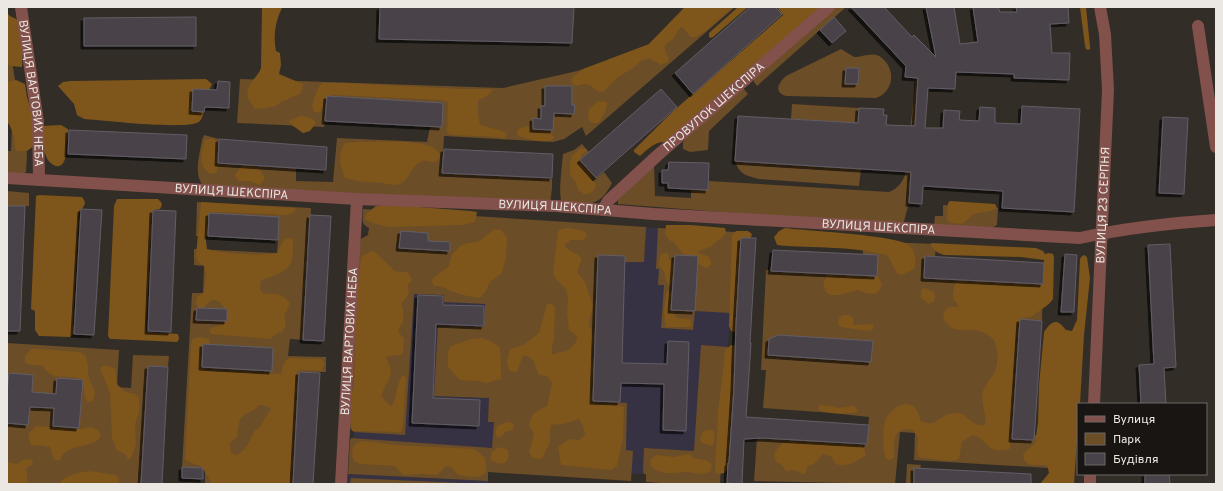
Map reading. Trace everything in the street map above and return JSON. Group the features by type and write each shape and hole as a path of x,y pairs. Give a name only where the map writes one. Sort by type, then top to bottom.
{"street":[{"name":"ВУЛИЦЯ ВАРТОВИХ НЕБА","path":"21,7 38,122 39,180"},
{"name":"ПРОВУЛОК ШЕКСПІРА","path":"603,210 608,201 642,170 829,7"},
{"name":"ВУЛИЦЯ 23 СЕРПНЯ","path":"1094,403 1103,233 1108,90 1105,34 1100,7"},
{"path":"1198,26 1216,147"},
{"name":"ВУЛИЦЯ ШЕКСПІРА","path":"7,178 357,198 556,206 781,222 1080,238 1103,233 1178,222 1216,220"},
{"name":"ВУЛИЦЯ ВАРТОВИХ НЕБА","path":"341,484 357,198"}],"shaded area":[{"path":"262,7 282,7 276,24 275,34 276,51 280,53 281,65 279,74 303,84 300,94 281,102 276,106 255,109 247,94 261,68"},
{"path":"685,7 733,7 706,31 696,37 691,37 682,27 680,28 675,37 664,47 669,59 668,62 661,65 649,58 641,61 617,78 603,92 596,90 587,84 576,86 571,82 572,78 583,69 649,44"},
{"path":"738,7 748,7 713,37 709,37 709,33"},
{"path":"777,7 821,7 666,142 655,144 640,156 634,152 634,150 671,113 783,15"},
{"path":"1080,7 1086,7 1090,46 1090,49 1088,50 1085,46"},
{"path":"7,13 18,20 23,39 22,67 10,66 7,62"},
{"path":"206,79 212,84 203,103 202,119 193,124 181,125 145,124 84,119 77,115 74,104 58,86 63,82 70,81"},
{"path":"16,80 25,84 32,114 35,145 27,151 19,152 15,149 14,135 7,122 7,82"},
{"path":"323,83 492,89 489,95 478,101 478,115 480,124 503,131 506,133 506,136 504,139 498,137 452,135 447,133 448,102 441,100 333,95 325,99 321,111 318,113 315,112 312,107 313,101 319,86"},
{"path":"598,101 607,102 606,110 599,123 593,123 590,122 588,118 589,109"},
{"path":"300,116 305,116 316,123 310,131 303,133 289,123 289,121"},
{"path":"61,125 68,129 66,155 61,165 55,166 46,156 41,126"},
{"path":"527,126 547,131 553,135 554,138 551,140 541,141 530,140 517,135 518,129"},
{"path":"212,138 218,142 216,160 219,164 217,171 211,174 202,163 201,154 205,140"},
{"path":"345,143 425,144 432,147 440,155 434,162 423,161 418,163 405,180 395,185 359,181 345,178 340,160 342,148"},
{"path":"581,148 586,149 586,152 582,155 580,160 591,175 596,186 592,192 586,194 578,190 576,182 570,173 572,156"},
{"path":"242,166 253,166 259,169 265,178 261,184 259,185 250,181 239,181 235,176"},
{"path":"36,196 82,197 85,203 79,211 73,323 74,334 70,337 39,336 35,330 35,311 31,309"},
{"path":"117,199 158,199 161,202 162,205 160,209 154,210 152,214 146,331 178,334 179,339 177,342 110,339 108,336 114,206"},
{"path":"950,201 995,204 997,208 992,211 972,215 966,222 955,224 947,221 948,203"},
{"path":"201,202 295,208 296,210 285,215 212,212 208,214 207,249 242,254 277,253 284,239 293,239 293,255 288,268 260,282 260,290 263,293 280,295 290,303 285,316 286,326 282,332 270,339 211,334 209,329 220,325 226,318 223,305 218,301 211,300 203,308 199,308 196,304 197,297 204,292 206,274 204,266 198,262 196,255"},
{"path":"393,205 477,212 475,222 463,225 389,227 372,223 365,219 366,214 376,206"},
{"path":"503,220 735,232 720,478 540,469 350,441 354,437 354,432 350,428 361,239 368,235 369,228 362,222"},
{"path":"666,225 691,225 725,228 726,232 725,235 710,247 701,250 698,253 708,256 711,261 711,265 706,268 695,260 686,258 674,242 670,241 665,234"},
{"path":"568,228 585,231 587,236 583,240 571,240 565,244 565,247 582,258 577,272 585,282 593,306 589,323 593,339 592,356 594,372 590,393 592,400 595,404 618,405 624,407 623,438 617,466 611,470 561,465 558,447 569,439 579,440 585,435 583,426 579,419 564,424 551,425 550,442 542,459 533,458 529,452 534,434 529,425 531,417 547,406 552,383 547,376 539,375 531,358 524,355 517,372 509,371 507,362 510,349 523,345 539,333 547,304 552,304 555,308 552,355 567,351 576,342 577,336 569,330 567,313 568,299 566,289 556,279 553,272 558,231"},
{"path":"785,228 872,236 903,242 912,248 915,260 914,269 902,275 897,274 888,256 861,250 777,245 774,237 779,231"},
{"path":"494,229 501,230 507,238 506,258 502,273 490,282 486,291 480,298 463,295 442,287 434,286 432,282 433,278 449,266 452,254 459,247 464,244 480,241"},
{"path":"736,231 748,231 752,234 749,244 740,334 731,331 729,326 732,235"},
{"path":"931,243 1036,248 1043,251 1045,254 1053,254 1053,299 1049,304 1033,316 1022,319 1017,326 1010,449 1000,450 990,448 980,438 973,435 962,442 959,459 950,461 923,458 919,457 917,453 918,438 913,430 904,429 897,433 894,440 894,458 890,460 886,459 884,451 884,426 887,418 893,410 903,404 912,405 917,410 921,421 927,423 935,422 945,415 958,413 964,415 977,425 985,425 982,395 985,386 996,369 997,350 994,341 988,335 972,330 959,330 952,328 943,318 945,310 949,307 958,307 958,304 953,299 954,286 957,282 962,280 969,282 987,281 1043,284 1044,260 1021,257 944,255 937,252"},
{"path":"371,251 375,252 395,271 408,272 412,280 408,285 408,296 401,304 403,308 403,321 398,331 404,339 403,353 386,358 391,374 382,396 391,406 395,399 400,379 403,375 406,378 403,426 401,432 352,431 350,420 354,380 357,285 362,256"},
{"path":"668,253 669,260 673,261 673,276 670,285 666,281 664,272 658,265 661,254"},
{"path":"1084,255 1087,257 1090,278 1084,335 1080,403 1077,403 1077,440 1074,484 1040,484 1049,473 1047,465 1030,465 1025,462 1023,454 1035,443 1038,423 1039,385 1044,332 1052,323 1055,322 1063,326 1066,330 1072,331 1077,320 1080,259"},
{"path":"827,275 877,276 882,285 879,291 874,294 858,290 839,295 830,295 826,292 823,285"},
{"path":"923,288 934,292 934,301 929,304 921,298"},
{"path":"667,291 671,292 672,296 671,310 677,318 689,319 692,325 690,327 666,327 664,309"},
{"path":"842,315 849,315 853,318 854,325 873,324 874,328 868,331 841,327 838,324 839,318"},
{"path":"198,337 209,339 210,343 208,345 203,345 200,364 201,367 207,371 213,372 244,371 259,374 281,374 283,365 288,358 322,359 324,364 322,371 301,370 297,372 291,484 212,484 202,467 185,460 191,342 193,339","holes":["259,405 271,408 259,428 255,430 248,444 240,453 236,455 231,453 230,443 237,437 241,418"]},
{"path":"482,338 500,347 501,379 486,383 460,380 448,367 448,352 451,346 471,339"},
{"path":"731,345 736,346 733,460 725,473 717,474 715,472 718,412 725,350"},
{"path":"31,349 80,352 86,356 88,375 95,392 93,401 87,402 84,393 83,380 71,377 56,376 47,371 43,366 27,364 25,362 25,356"},
{"path":"105,365 116,369 117,384 124,391 134,393 139,398 139,413 135,424 136,444 132,456 128,460 124,453 117,451 112,438 110,393 100,368"},
{"path":"819,405 833,406 837,408 854,406 857,409 857,412 843,414 831,413 818,409"},
{"path":"507,422 513,423 514,426 512,431 507,431 499,438 496,436 497,426"},
{"path":"36,426 80,429 91,427 98,430 101,435 95,442 70,449 62,455 60,460 54,460 50,447 39,445 31,446 28,434"},
{"path":"706,430 713,430 715,434 712,446 702,443 700,440 702,433"},
{"path":"362,441 396,445 474,449 485,458 486,471 480,476 464,476 458,475 451,467 446,466 437,475 403,475 395,466 360,464 354,461 352,454 354,446 358,442"},
{"path":"793,442 862,445 865,451 865,456 847,465 842,465 834,462 832,457 823,454 814,464 807,466 806,473 803,474 795,470 786,471 781,464 777,463 775,452 783,443"},
{"path":"498,447 508,450 508,459 504,463 498,463 490,460 492,452"},
{"path":"688,454 693,458 705,460 711,463 712,466 710,471 701,474 685,472 666,473 653,468 650,464 651,459 656,455 674,457"},
{"path":"26,459 32,460 33,464 26,468 28,484 7,484 7,462 16,464"},
{"path":"90,471 116,475 119,479 118,484 59,484 68,476"},
{"path":"348,474 488,481 488,484 347,484"}],"green space":[{"path":"685,7 735,7 586,136 582,127 564,139 553,142 444,136 442,173 552,179 550,204 203,185 198,175 198,163 204,135 219,139 218,163 296,168 296,181 333,182 337,138 427,142 430,127 442,127 443,103 327,96 324,127 237,123 240,79 503,88 577,71 644,49"},
{"path":"834,7 846,7 757,86 754,82 754,78"},
{"path":"7,30 27,154 26,172 7,177 7,151 11,151 12,125 7,123"},
{"path":"841,49 854,57 873,54 882,58 890,70 891,81 889,87 882,95 876,98 786,96 780,92 778,89 779,84 786,76"},
{"path":"916,78 918,78 909,203 903,225 618,204 618,197 654,164 655,196 691,198 691,189 709,181 889,192 899,185 905,175"},
{"path":"742,89 744,89 748,94 709,131 708,150 690,152 683,149 683,143 686,137"},
{"path":"792,104 859,108 858,123 791,119"},
{"path":"582,144 589,152 580,160 596,178 604,172 612,183 602,197 597,201 585,204 562,203 560,187 563,154 574,150"},
{"path":"735,161 861,169 859,186 759,179 741,172"},
{"path":"7,191 29,193 29,206 7,206"},
{"path":"197,202 311,208 305,340 290,339 288,356 326,357 326,372 299,372 293,484 205,483 205,468 182,467 192,293 203,293 204,266 194,265 194,249 277,253 278,240 196,236"},
{"path":"943,205 998,208 997,225 990,229 934,226 935,216 943,216"},
{"path":"363,209 646,227 644,262 625,262 625,256 598,256 593,401 627,403 626,450 633,451 631,481 488,472 488,481 348,474 351,438 492,448 494,422 488,422 489,398 434,396 438,325 484,327 485,304 444,302 444,295 414,294 405,435 354,432 350,428 360,244 361,239 368,235 369,228 363,222"},
{"path":"658,228 735,232 730,313 695,311 693,330 661,328 664,285 658,285 659,269 656,269"},
{"path":"863,241 936,244 935,257 924,278 1043,284 1042,321 1020,319 1012,438 1033,440 1034,435 1068,438 1066,469 914,460 915,433 900,432 895,484 754,481 757,437 867,444 869,417 763,408 766,370 761,370 766,270 876,276 863,254"},
{"path":"7,343 119,350 117,387 131,388 133,355 169,356 168,367 148,366 141,484 7,484"},
{"path":"701,345 728,347 720,484 646,482 646,474 644,474 643,471 644,448 694,451"},
{"path":"907,464 921,465 920,469 914,469 914,484 906,484"},
{"path":"351,478 484,484 350,484"}],"building":[{"path":"380,7 574,7 572,43 379,39"},
{"path":"750,7 775,7 782,14 693,94 675,73"},
{"path":"851,7 884,7 912,37 914,35 936,57 926,7 954,7 960,44 978,42 973,7 998,7 1000,12 1017,12 1016,7 1068,7 1069,23 1050,24 1052,53 1070,53 1069,80 1014,78 1014,74 956,72 955,89 928,88 925,128 943,128 944,110 960,111 959,120 979,121 980,107 995,108 995,123 1021,124 1022,106 1080,109 1074,212 1002,208 1003,191 923,186 922,204 909,203 911,172 735,161 738,116 858,123 859,108 884,109 883,115 887,115 886,125 915,126 918,78 905,77 906,66"},
{"path":"196,17 196,46 84,46 84,18"},
{"path":"834,17 846,31 832,43 820,30"},
{"path":"846,68 859,68 858,84 845,84"},
{"path":"218,81 230,82 229,108 205,107 204,112 192,111 193,89 217,90"},
{"path":"545,86 572,86 572,105 575,105 574,114 554,113 553,130 533,129 533,118 541,119 541,106 545,106"},
{"path":"661,89 677,107 596,178 580,160"},
{"path":"327,96 443,103 442,127 325,121"},
{"path":"1163,117 1188,118 1184,194 1159,193"},
{"path":"69,130 187,135 186,159 68,154"},
{"path":"219,139 327,147 326,170 218,163"},
{"path":"444,149 553,154 552,178 442,173"},
{"path":"669,162 709,163 708,190 668,188 668,183 662,183 662,170 668,170"},
{"path":"7,206 25,206 20,331 7,331"},
{"path":"81,209 102,210 94,335 74,334"},
{"path":"153,210 176,211 171,332 148,331"},
{"path":"209,213 279,217 278,240 208,236"},
{"path":"310,215 331,216 324,341 303,340"},
{"path":"401,231 428,233 428,241 450,242 450,251 399,248"},
{"path":"741,238 756,238 746,417 869,425 867,444 762,438 744,439 742,484 727,483 734,388"},
{"path":"1170,244 1176,367 1164,368 1166,403 1141,403 1139,365 1154,364 1148,245"},
{"path":"773,250 878,255 877,276 771,271"},
{"path":"1065,254 1077,255 1074,312 1061,312"},
{"path":"598,255 625,256 622,363 667,364 668,341 689,342 686,431 663,430 664,384 621,383 620,402 593,401"},
{"path":"675,255 698,256 695,311 671,310"},
{"path":"925,256 1044,263 1043,284 924,278"},
{"path":"418,295 443,296 443,305 484,306 484,326 436,324 433,398 480,400 479,426 412,423"},
{"path":"197,308 227,309 227,321 196,320"},
{"path":"1020,319 1042,321 1034,440 1012,439"},
{"path":"778,335 873,341 871,362 768,355 769,339"},
{"path":"203,344 273,348 272,371 202,367"},
{"path":"148,366 168,367 162,484 141,484"},
{"path":"299,372 320,373 313,484 293,484"},
{"path":"9,373 33,375 32,392 56,394 57,378 83,380 79,428 53,426 54,408 30,407 28,425 7,423"},
{"path":"182,467 203,468 203,479 182,478"},
{"path":"914,468 1031,474 1031,484 914,484"},
{"path":"1145,475 1169,475 1170,484 1145,484"}]}
